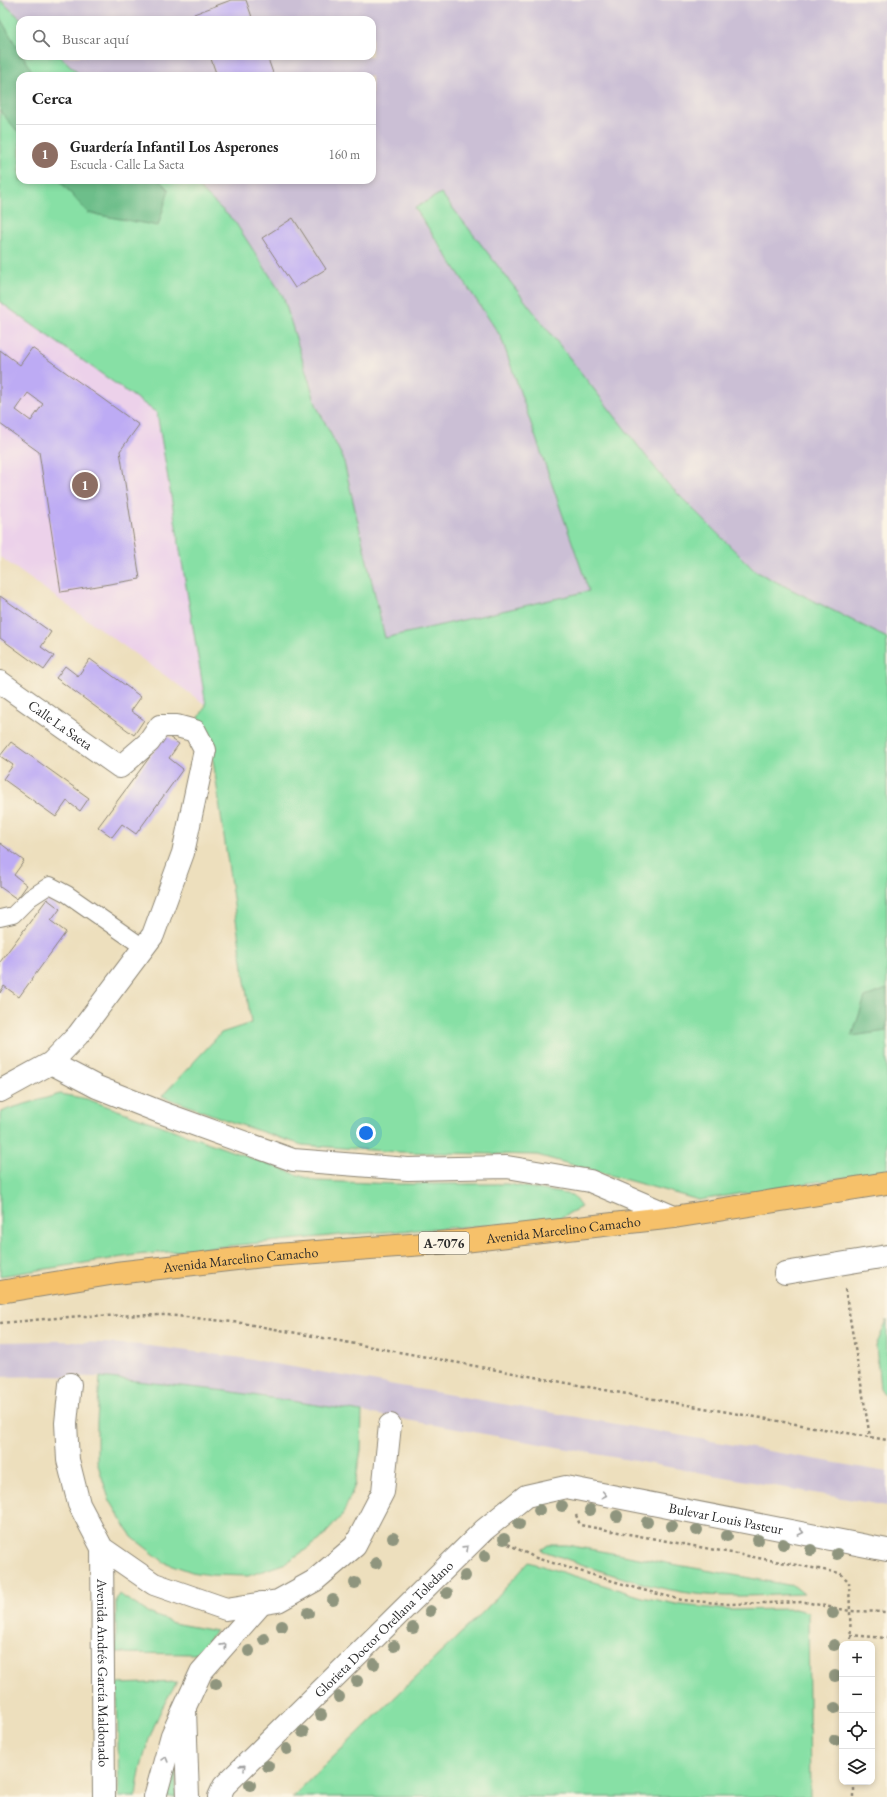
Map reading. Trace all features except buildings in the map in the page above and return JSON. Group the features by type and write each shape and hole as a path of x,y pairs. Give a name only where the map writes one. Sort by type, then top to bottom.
{"main road":[{"name":"Avenida Marcelino Camacho","path":"0,1292 116,1273 263,1256 464,1241 674,1216 887,1183"}],"street":[{"name":"Calle La Saeta","path":"0,682 120,767 145,746 160,726 177,726 195,731 205,750 184,853 153,934 143,947"},
{"path":"0,1091 51,1063 78,1035 143,947"},
{"path":"51,1063 97,1087 160,1112 293,1160 408,1169 507,1168 590,1181 674,1216"},
{"path":"785,1273 887,1256"},
{"path":"70,1384 66,1423 68,1460 79,1504 102,1548 154,1584 226,1609 278,1601 314,1581 355,1546 383,1492 390,1425"},
{"name":"Glorieta Doctor Orellana Toledano","path":"219,1797 224,1786 484,1530 526,1496 566,1487"},
{"name":"Bulevar Louis Pasteur","path":"566,1487 887,1550"},
{"name":"Avenida Andrés García Maldonado","path":"102,1548 104,1797"},
{"path":"155,1797 172,1735 201,1672 262,1603"},
{"path":"185,1706 188,1797"}],"lane":[{"path":"0,918 13,915 30,898 50,885 66,894 143,947"}],"path":[{"path":"841,1264 870,1437"},
{"path":"0,1323 80,1316 167,1315 242,1323 670,1402 887,1440"},
{"path":"566,1487 580,1525 840,1573 849,1582 851,1641"},
{"path":"484,1530 536,1558 682,1600 728,1604 805,1602 850,1611 887,1612"},
{"path":"850,1635 887,1638"},
{"path":"854,1785 854,1797"}],"shaded area":[{"path":"1,0 887,0 887,638 755,571 667,483 578,381 441,193 415,209 501,337 589,591 385,638 343,458 317,407 300,352 235,222 195,184 376,184 376,72 77,72 64,60 376,60 376,16 18,16"},
{"path":"0,302 157,412 206,705 0,557"},
{"path":"59,1341 142,1345 242,1358 887,1472 887,1506 362,1412 226,1391 100,1377 0,1377 0,1342"}],"green space":[{"path":"0,0 18,16 16,16 16,60 64,60 77,72 16,72 16,184 195,184 235,222 283,296 317,407 343,458 385,638 589,591 501,337 415,208 441,193 667,483 755,571 887,638 887,1171 699,1200 537,1155 398,1152 302,1145 229,1121 162,1096 221,1033 251,1023 211,746 195,725 206,705 157,413 0,302"},
{"path":"0,18 16,45 16,60 25,60 33,72 16,72 16,129 0,111"},
{"path":"63,184 163,184 169,190 158,226 88,213"},
{"path":"887,989 887,1031 852,1036 865,997"},
{"path":"60,1094 87,1099 315,1181 396,1184 508,1184 572,1195 581,1207 554,1221 340,1235 136,1255 0,1276 0,1113 8,1109"},
{"path":"887,1320 887,1399 880,1388 876,1346"},
{"path":"100,1377 226,1391 362,1412 361,1450 355,1485 343,1514 320,1540 286,1563 248,1576 210,1575 192,1572 164,1562 132,1537 109,1499 97,1462 97,1421"},
{"path":"548,1545 567,1545 794,1586 804,1594 743,1596 712,1595 664,1589 610,1574 541,1550"},
{"path":"529,1562 642,1597 681,1605 730,1610 794,1609 808,1612 810,1797 292,1797 485,1610"},
{"path":"119,1594 149,1613 173,1623 216,1631 195,1654 116,1653 116,1600"},
{"path":"177,1682 155,1723 150,1737 141,1767 136,1797 119,1797 117,1684"},
{"path":"176,1769 176,1797 166,1797 172,1771"}],"place":[{"name":"Guardería Infantil Los Asperones","path":"85,485"}]}
